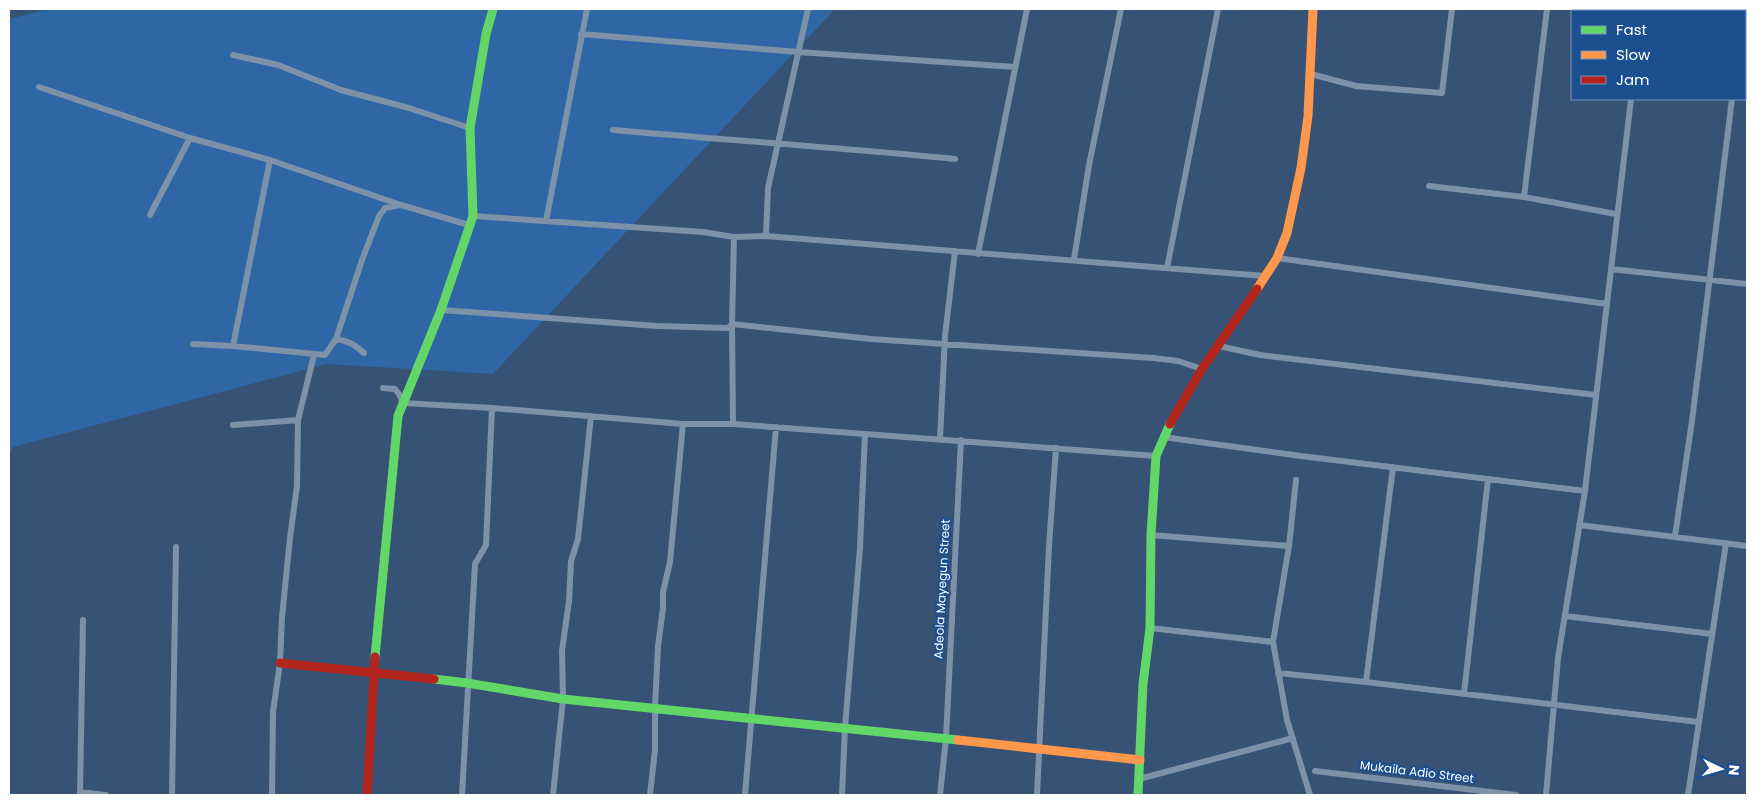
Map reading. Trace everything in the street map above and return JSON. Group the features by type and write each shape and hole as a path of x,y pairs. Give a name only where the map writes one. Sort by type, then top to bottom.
{"street":[{"path":"367,795 373,673 398,416 441,310 473,216 470,128 486,34 493,9"},
{"path":"546,221 587,9"},
{"path":"766,236 768,188 808,9"},
{"path":"978,254 1027,9"},
{"path":"1074,259 1089,164 1122,9"},
{"path":"1167,268 1218,9"},
{"path":"1138,795 1142,684 1150,628 1151,535 1156,456 1163,437 1202,369 1277,258 1293,211 1305,143 1311,74 1313,9"},
{"path":"1311,74 1356,86 1442,93 1452,9"},
{"path":"1524,197 1547,9"},
{"path":"581,34 1015,67"},
{"path":"233,55 278,65 341,90 409,108 470,128"},
{"path":"39,87 190,138 270,160 401,205 469,225"},
{"path":"1546,795 1558,658 1584,491 1631,100"},
{"path":"1675,536 1692,421 1732,100"},
{"path":"613,130 955,159"},
{"path":"150,215 190,138"},
{"path":"233,346 270,160"},
{"path":"1429,186 1524,197 1616,214"},
{"path":"193,344 325,355 336,339 362,260 379,216 385,208 401,205"},
{"path":"473,216 703,232 734,237 766,236 978,254 1074,259 1265,276"},
{"path":"734,237 732,324 734,424"},
{"path":"940,439 945,343 955,251"},
{"path":"1277,258 1606,304"},
{"path":"1611,269 1747,284"},
{"path":"441,310 657,326 728,328 732,324 871,339 1153,358 1178,361 1202,369"},
{"path":"336,339 346,340 364,353"},
{"path":"1219,346 1260,355 1596,395"},
{"path":"272,795 273,712 280,663 285,587 297,486 298,420 314,355"},
{"path":"383,388 395,389 400,394 403,403"},
{"path":"403,403 492,408 683,424 734,424 1156,456"},
{"path":"462,795 467,682 476,564 486,545 492,408"},
{"path":"553,795 563,698 562,651 569,601 571,561 578,539 591,416"},
{"path":"233,425 298,420"},
{"path":"650,795 655,750 658,646 663,592 670,562 683,424"},
{"path":"745,795 750,717 776,428"},
{"path":"842,795 845,727 860,548 865,434"},
{"path":"1163,437 1584,491"},
{"name":"Adeola Mayegun Street","path":"940,795 946,738 961,440"},
{"path":"1037,795 1056,448"},
{"path":"1366,682 1393,467"},
{"path":"1464,694 1488,479"},
{"path":"1296,480 1289,546 1273,642 1293,738 1310,795"},
{"path":"1579,525 1747,546"},
{"path":"1151,535 1289,546"},
{"path":"1688,795 1726,543"},
{"path":"172,795 176,548"},
{"path":"1565,616 1712,634"},
{"path":"83,620 80,794 106,795"},
{"path":"1150,628 1273,642"},
{"path":"280,663 467,682 563,698 1140,760"},
{"path":"1278,673 1698,722"},
{"path":"1139,779 1293,738"},
{"name":"Mukaila Adio Street","path":"1315,771 1516,795"}],"shaded area":[{"path":"48,9 835,9 493,374 327,364 13,447 9,455 9,19"}],"traffic: fast":[{"path":"375,657 398,416 441,310 473,216 470,128 486,34 493,9"},
{"path":"1138,795 1143,684 1150,628 1151,535 1156,456 1170,424"},
{"path":"434,679 563,699 958,740"}],"traffic: slow":[{"path":"1257,289 1277,258 1287,233 1301,168 1308,116 1313,9"},
{"path":"958,740 1140,760"}],"traffic: jam":[{"path":"1170,424 1202,369 1257,289"},
{"path":"367,795 375,657"},
{"path":"280,663 434,679"}]}
